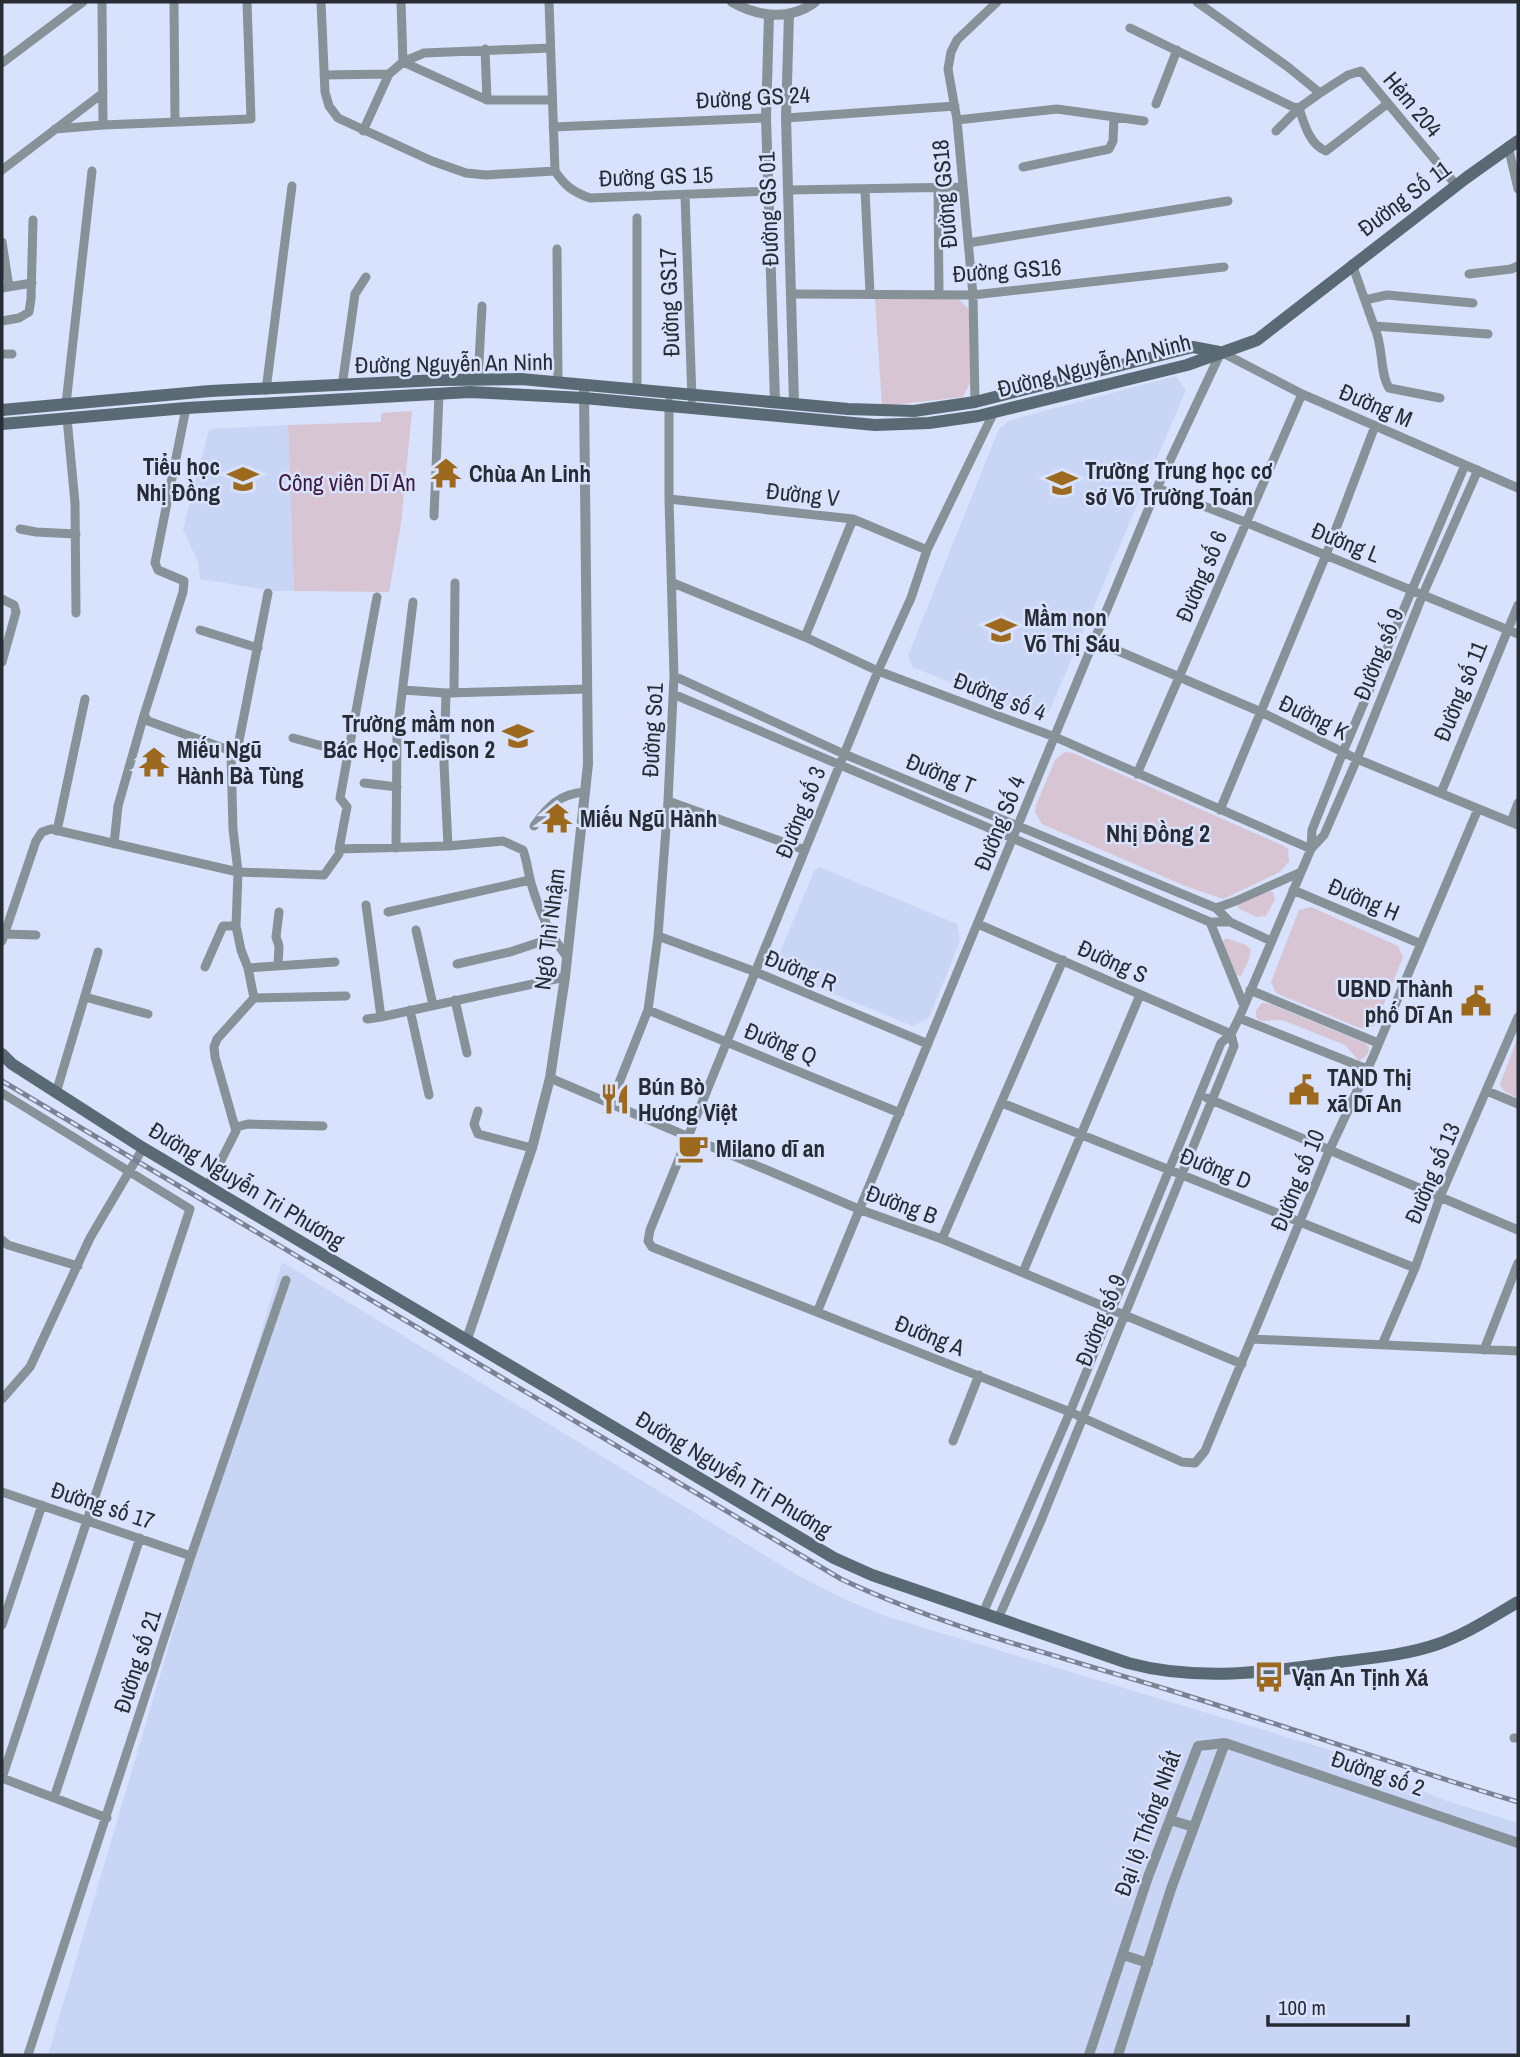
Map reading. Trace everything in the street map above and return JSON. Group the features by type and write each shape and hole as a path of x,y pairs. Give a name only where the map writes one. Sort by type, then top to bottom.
{"main road":[{"name":"Đường Số 11","path":"1221,352 1257,340 1352,264 1513,144"},
{"name":"Đường Nguyễn An Ninh","path":"692,401 775,401 893,412 914,411 975,402 1193,347 1221,352"},
{"name":"Đường Nguyễn An Ninh","path":"2,424 186,408 500,392 584,398 669,399 794,417 891,425 929,423 978,416 1187,365 1221,352"},
{"name":"Đường Nguyễn An Ninh","path":"2,410 185,393 439,380 558,381 637,389 669,399"},
{"path":"439,380 439,394"},
{"path":"185,393 186,408"},
{"path":"775,401 775,415"},
{"path":"975,402 978,416"},
{"path":"794,403 794,417"},
{"name":"Đường Nguyễn Tri Phương","path":"2,1054 12,1064 143,1148 834,1558 872,1575 1143,1667 1180,1673 1228,1674 1283,1670 1410,1652 1462,1634 1518,1602"}],"street":[{"path":"2,63 83,2"},
{"path":"102,2 103,125"},
{"path":"174,2 176,122"},
{"path":"55,129 251,119 247,2"},
{"path":"321,2 325,92 334,114 363,131 432,162 466,173 486,175 555,171 549,2"},
{"path":"401,2 403,62"},
{"path":"732,2 750,11 769,15 789,14 815,2"},
{"name":"Đường GS18","path":"975,402 973,295 957,120 948,69 951,52 962,35 997,2"},
{"path":"1197,2 1289,67 1320,93 1299,108 1276,131"},
{"name":"Đường GS 01","path":"789,14 786,118 794,403"},
{"name":"Đường GS 01","path":"769,15 766,118 775,401"},
{"path":"1129,28 1299,108 1306,129 1319,148 1326,151 1387,104"},
{"path":"363,131 389,74 403,62 424,53 550,48"},
{"path":"485,49 487,100"},
{"path":"1156,104 1177,50"},
{"path":"403,62 487,100 552,100"},
{"name":"Hẻm 204","path":"1320,93 1348,75 1361,71 1456,185"},
{"path":"324,75 389,74"},
{"path":"2,170 103,93"},
{"name":"Đường GS 24","path":"553,127 786,118 955,106"},
{"path":"957,120 1057,109 1144,121"},
{"path":"1023,167 1109,149 1113,141 1114,117"},
{"path":"1513,144 1518,189"},
{"path":"66,404 92,171"},
{"name":"Đường GS 15","path":"555,171 574,192 590,198 769,191"},
{"path":"266,390 292,186"},
{"path":"769,191 963,187"},
{"path":"939,188 939,294"},
{"path":"865,190 870,293"},
{"name":"Đường GS17","path":"685,195 692,401"},
{"path":"968,243 1228,201"},
{"path":"637,218 637,389"},
{"path":"2,321 19,318 29,312 33,220"},
{"path":"2,242 5,288 32,283"},
{"path":"557,249 558,381"},
{"path":"1352,264 1382,350 1385,382 1389,388 1440,398"},
{"path":"1469,274 1518,265"},
{"name":"Đường GS16","path":"792,294 973,295 1224,267"},
{"path":"342,387 355,294 366,277"},
{"path":"772,294 792,294"},
{"path":"1365,300 1387,295 1473,303"},
{"path":"478,380 482,306"},
{"path":"1374,326 1488,334"},
{"name":"Đường M","path":"1221,352 1302,394 1518,488"},
{"name":"Đường Số 4","path":"818,1310 1157,488 1221,352"},
{"name":"Ngô Thì Nhậm","path":"467,1339 532,1148 550,1078 568,957 588,764 584,384"},
{"path":"434,516 439,394"},
{"name":"Đường số 6","path":"1137,774 1302,394"},
{"name":"Đường So1","path":"611,1103 648,1010 658,936 674,676 669,399"},
{"path":"114,844 118,806 183,592 184,582 158,570 155,563 186,408"},
{"name":"Đường số 3","path":"650,1230 878,671 911,598 927,550 994,412"},
{"path":"68,418 76,534 76,613"},
{"path":"1220,810 1326,555 1375,426"},
{"name":"Đường số 9","path":"1311,849 1312,830 1343,752 1465,465"},
{"name":"Đường số 9","path":"983,1613 1070,1412 1221,1043 1231,1034 1239,1018 1311,849 1324,835 1423,594 1478,470"},
{"name":"Đường L","path":"1157,488 1518,634"},
{"name":"Đường V","path":"669,499 853,519 927,550"},
{"path":"805,637 853,519"},
{"path":"20,528 36,532 76,534"},
{"path":"448,846 444,764 455,583"},
{"name":"Đường số 4","path":"673,583 805,637 878,671 1055,737 1311,849"},
{"path":"254,998 236,926 238,872 233,829 231,754 238,746 268,593"},
{"path":"377,597 340,798 347,807 338,849 448,846 503,841 514,845 523,850 537,904 552,938 568,957"},
{"path":"2,599 13,605 16,612 2,662"},
{"path":"396,848 397,735 413,602"},
{"name":"Đường số 11","path":"1441,793 1518,605"},
{"path":"200,631 258,648"},
{"name":"Đường K","path":"1095,641 1261,712 1357,759 1514,823"},
{"name":"Đường T","path":"674,676 844,754 1216,908 1230,922 1271,941"},
{"path":"403,690 450,693 587,689"},
{"name":"Đường T","path":"673,694 1210,922 1230,922"},
{"path":"57,831 85,699"},
{"path":"144,715 148,721 226,749 231,754"},
{"path":"293,738 348,752"},
{"path":"364,783 397,787"},
{"path":"534,826 548,806 572,793 585,792"},
{"path":"668,801 805,850"},
{"path":"1514,823 1518,803"},
{"name":"Đường số 10","path":"1205,1451 1329,1151 1478,809"},
{"path":"36,935 3,937 36,841 42,832 51,829 238,872 324,875 339,854"},
{"path":"1216,908 1301,872"},
{"path":"388,912 530,880"},
{"name":"Đường H","path":"1293,890 1420,944"},
{"path":"366,905 381,1017"},
{"path":"278,966 279,946 276,937 279,912"},
{"path":"1210,922 1244,1006"},
{"name":"Đường S","path":"978,924 1231,1034"},
{"path":"205,967 223,926 236,926"},
{"path":"416,930 433,1005"},
{"name":"Đường R","path":"658,936 756,972 928,1044"},
{"path":"457,964 510,952 552,938"},
{"path":"56,1093 98,952"},
{"path":"942,1239 1063,960"},
{"path":"248,968 335,962"},
{"path":"367,1020 565,977"},
{"path":"1250,990 1378,1043"},
{"path":"1023,1272 1140,995"},
{"path":"208,1186 236,1128 215,1057 217,1039 254,998 346,996"},
{"path":"85,997 148,1014"},
{"path":"455,1000 467,1053"},
{"path":"410,1010 429,1095"},
{"name":"Đường Q","path":"648,1010 900,1113"},
{"name":"Đường số 13","path":"1382,1345 1415,1268 1440,1197 1518,1017"},
{"path":"1239,1018 1367,1069"},
{"name":"Đường số 9","path":"998,1619 1234,1046 1231,1034"},
{"name":"Đường B","path":"550,1078 690,1135 861,1210 942,1239 1242,1364"},
{"path":"1487,1091 1518,1104"},
{"path":"2,1093 190,1209 2,1778 107,1818"},
{"path":"1199,1095 1518,1230"},
{"name":"Đường D","path":"1002,1103 1415,1268"},
{"path":"478,1111 474,1124 478,1134 532,1148"},
{"path":"236,1128 248,1124 323,1126"},
{"path":"2,1399 30,1367 90,1238 143,1148"},
{"name":"Đường A","path":"650,1230 648,1241 653,1247 979,1375 1182,1462 1195,1462 1205,1451"},
{"path":"2,1240 9,1245 78,1266"},
{"path":"1484,1350 1518,1263"},
{"name":"Đường số 21","path":"28,2055 191,1556 286,1280"},
{"path":"1252,1339 1518,1351"},
{"path":"953,1441 979,1375"},
{"name":"Đường số 17","path":"2,1492 191,1556"},
{"path":"2,1626 43,1506"},
{"path":"54,1798 140,1538"},
{"name":"Đại lộ Thống Nhất","path":"1089,2055 1148,1877 1198,1745 1225,1743 1118,2055"},
{"name":"Đường số 2","path":"1225,1743 1518,1843"},
{"path":"1170,1820 1194,1827"},
{"path":"1123,1955 1148,1963"}],"shaded area":[{"name":"Trường Trung học cơ sở Võ Trường Toản","path":"1176,376 1186,390 1049,712 1028,714 912,667 908,655 999,429 1010,420"},
{"name":"Tiểu học Nhị Đồng","path":"288,425 294,591 274,591 200,579 198,562 183,530 209,429"},
{"path":"820,867 957,924 960,941 929,1018 913,1026 779,972 776,962 814,871"},
{"path":"282,1262 799,1576 842,1598 885,1616 1333,1751 1441,1799 1518,1823 1518,2055 48,2055"}],"green space":[{"path":"957,297 970,311 971,381 963,397 882,406 875,299"},
{"name":"Công viên Dĩ An","path":"412,411 401,524 389,592 294,591 288,425 381,422 381,413"},
{"path":"1065,752 1073,753 1284,846 1288,849 1289,861 1280,872 1223,899 1185,886 1042,824 1035,812 1036,805 1055,760"},
{"path":"1269,891 1273,892 1275,899 1266,916 1256,917 1238,908 1239,903"},
{"path":"1311,907 1398,946 1403,957 1375,1026 1365,1029 1357,1027 1276,993 1271,982 1299,910"},
{"path":"1226,938 1251,949 1241,976 1234,972 1222,942"},
{"path":"1262,1003 1268,1003 1365,1043 1369,1047 1368,1054 1359,1061 1345,1045 1282,1020 1260,1021 1256,1017 1256,1010"},
{"path":"1518,1037 1518,1099 1504,1091 1500,1084"}],"railway":[{"path":"2,1081 841,1579 961,1627 1518,1802"}],"place":[{"name":"Chùa An Linh","path":"446,473"},
{"name":"Tiểu học Nhị Đồng","path":"243,479"},
{"name":"Trường Trung học cơ sở Võ Trường Toản","path":"1062,483"},
{"name":"Mầm non Võ Thị Sáu","path":"1001,630"},
{"name":"Trường mầm non Bác Học T.edison 2","path":"518,736"},
{"name":"Miếu Ngũ Hành Bà Tùng","path":"154,762"},
{"name":"Miếu Ngũ Hành","path":"557,818"},
{"name":"UBND Thành phố Dĩ An","path":"1476,1001"},
{"name":"TAND Thị xã Dĩ An","path":"1304,1090"},
{"name":"Bún Bò Hương Việt","path":"615,1099"},
{"name":"Milano dĩ an","path":"693,1148"},
{"name":"Vạn An Tịnh Xá","path":"1269,1677"}],"district":[{"name":"Nhị Đồng 2","path":"1158,833"}]}
